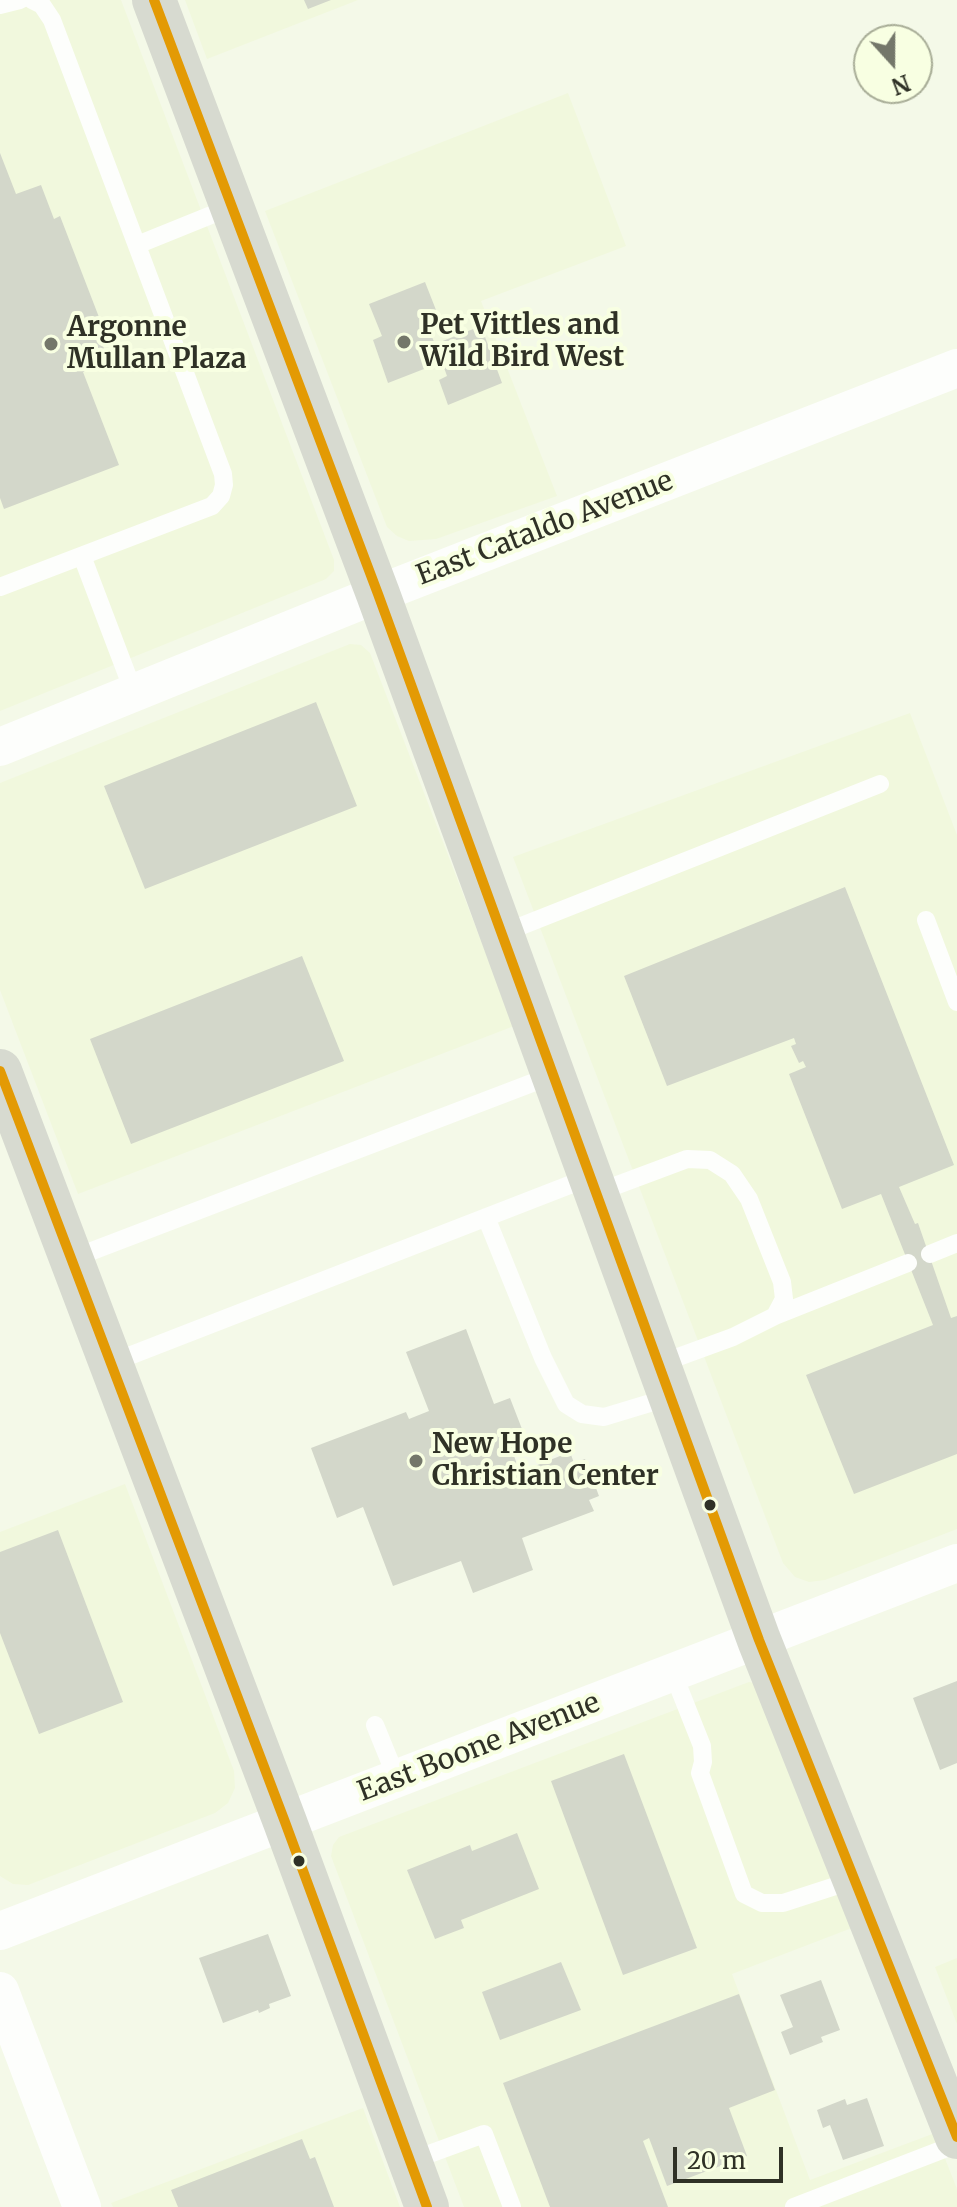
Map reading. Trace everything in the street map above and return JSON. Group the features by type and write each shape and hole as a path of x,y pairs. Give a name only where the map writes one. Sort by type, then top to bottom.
{"main road":[{"path":"154,0 378,594 759,1640 957,2137"},
{"path":"0,1071 285,1822 427,2207"}],"street":[{"name":"East Cataldo Avenue","path":"0,747 378,594 957,368"},
{"name":"East Boone Avenue","path":"0,1931 957,1563"},
{"path":"0,1991 82,2207"}],"lane":[{"path":"0,5 20,0"},
{"path":"0,587 212,506 221,496 224,485 223,474 52,20 42,5 32,0"},
{"path":"137,245 231,207"},
{"path":"82,556 134,693"},
{"path":"501,934 880,784"},
{"path":"926,920 957,1002"},
{"path":"71,1259 553,1075"},
{"path":"111,1363 486,1217 687,1159 710,1160 732,1174 749,1199 782,1282 784,1299 775,1316"},
{"path":"486,1217 543,1358 566,1404 582,1414 604,1417 733,1337 775,1316 908,1263"},
{"path":"930,1254 957,1243"},
{"path":"673,1673 702,1746 704,1754 700,1773 744,1894 762,1903 783,1903 854,1880"},
{"path":"375,1725 397,1779"},
{"path":"410,2161 484,2134 512,2207"},
{"path":"794,2207 957,2144"}],"shaded area":[{"path":"0,0 121,0 334,560 334,571 326,579 0,711"},
{"path":"185,0 358,0 207,59"},
{"path":"568,93 626,246 481,301 557,496 436,539 409,541 387,527 265,211"},
{"path":"350,644 361,645 370,653 514,1026 78,1194 0,990 0,783"},
{"path":"910,713 957,835 957,1529 825,1580 809,1582 795,1577 783,1563 513,857"},
{"path":"125,1484 234,1771 235,1788 228,1803 215,1813 28,1885 13,1884 0,1876 0,1532"},
{"path":"749,1682 759,1684 857,1926 732,1974 810,2180 935,2133 957,2189 957,2207 464,2207 331,1856 333,1845 339,1837"},
{"path":"957,1958 957,2024 935,1967"},
{"path":"363,2108 400,2207 113,2207 111,2203"}],"building":[{"path":"304,0 331,0 308,9"},
{"name":"Argonne Mullan Plaza","path":"0,153 16,194 41,185 54,219 60,216 102,325 96,327 109,362 83,372 119,465 4,509 0,498"},
{"name":"Pet Vittles and Wild Bird West","path":"425,282 436,310 423,316 435,344 481,326 502,383 448,405 439,380 447,376 442,362 388,383 373,340 382,336 369,304"},
{"path":"316,702 357,806 145,889 104,786"},
{"path":"845,887 954,1165 899,1187 915,1224 918,1223 951,1318 957,1316 957,1454 854,1494 806,1375 933,1325 881,1194 842,1209 789,1074 806,1067 803,1061 799,1063 791,1046 796,1044 794,1038 667,1086 624,976"},
{"path":"302,956 344,1061 131,1144 90,1039"},
{"name":"New Hope Christian Center","path":"466,1329 494,1404 510,1398 527,1442 511,1448 520,1472 570,1452 574,1463 585,1459 599,1496 589,1500 594,1511 522,1538 533,1570 473,1593 461,1561 393,1586 363,1507 337,1518 311,1448 406,1412 409,1419 429,1411 406,1352"},
{"path":"58,1530 123,1702 39,1734 0,1633 0,1552"},
{"path":"957,1681 957,1763 940,1770 913,1698"},
{"path":"624,1754 697,1948 623,1975 551,1781"},
{"path":"517,1833 539,1889 461,1920 464,1928 435,1939 407,1870 470,1845 472,1851"},
{"path":"268,1934 291,1996 269,2004 270,2008 259,2013 258,2010 223,2023 199,1958"},
{"path":"561,1962 581,2010 500,2040 482,1992"},
{"path":"821,1980 840,2030 821,2037 823,2042 790,2055 781,2032 793,2027 780,1995"},
{"path":"739,1994 775,2090 729,2108 747,2156 667,2186 649,2138 643,2141 668,2207 550,2207 503,2083"},
{"path":"867,2098 884,2146 843,2160 830,2125 823,2128 817,2110 845,2099 847,2105"},
{"path":"302,2139 310,2159 315,2157 334,2207 178,2207 171,2190"}],"transit line":[{"path":"154,0 378,594 759,1640 957,2137"},
{"path":"0,1071 285,1822 427,2207"}],"place":[{"name":"Pet Vittles and Wild Bird West","path":"404,342"},
{"name":"Argonne Mullan Plaza","path":"51,344"},
{"name":"New Hope Christian Center","path":"416,1461"}]}
